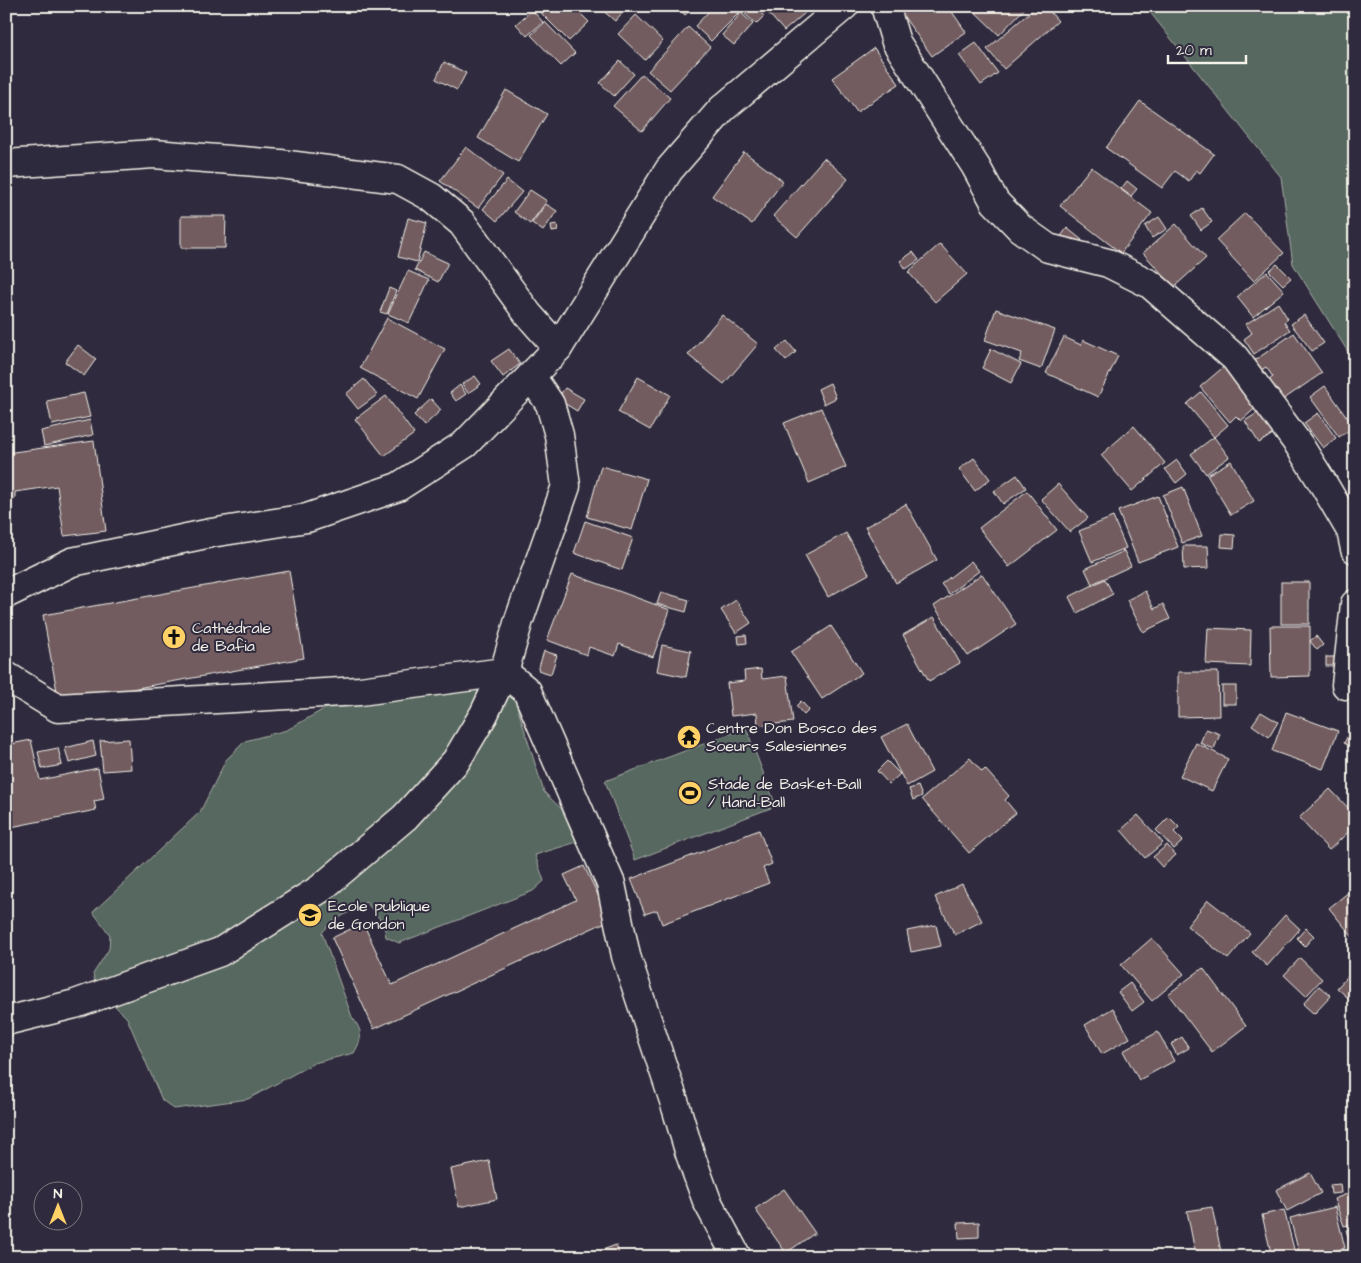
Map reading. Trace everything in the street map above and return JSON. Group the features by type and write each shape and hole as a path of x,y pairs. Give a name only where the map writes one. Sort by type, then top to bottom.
{"street":[{"path":"6,594 72,562 211,533 307,518 398,487 465,444 558,348 669,170 722,109 844,6"},
{"path":"885,6 896,42 976,167 995,202 1020,228 1048,248 1108,263 1150,284 1235,358 1299,445 1351,531 1355,549"},
{"path":"6,164 154,154 280,164 398,179 431,197 462,223 528,314 558,348"},
{"path":"6,1020 75,1004 220,952 320,889 405,817 456,761 484,714 504,672 518,620 566,486 559,435 550,404 532,376"},
{"path":"1346,685 1355,604"},
{"path":"6,676 58,708 360,690 504,672 527,690 611,884 626,956 690,1154 707,1201 737,1257"}],"green space":[{"path":"1145,6 1355,6 1355,363 1293,264 1281,177"},
{"name":"Ecole publique de Gondon","path":"488,666 515,700 544,792 584,831 577,842 535,855 544,881 533,891 399,943 386,937 384,924 366,902 330,923 322,933 352,1017 360,1031 359,1043 354,1053 314,1063 248,1099 174,1109 162,1100 127,1018 97,988 93,974 109,949 110,935 93,912 200,812 226,760 245,741 287,730 324,709"},
{"name":"Stade de Basket-Ball / Hand-Ball","path":"746,728 776,806 635,860 605,781"}],"building":[{"path":"538,6 573,6 589,22 569,41 536,8"},
{"path":"604,6 628,6 615,21 601,9"},
{"path":"676,6 695,6 685,15"},
{"path":"714,6 746,6 711,41 695,26"},
{"path":"750,6 753,6 764,16 756,24 744,13"},
{"path":"762,6 799,6 805,13 784,31"},
{"path":"896,6 948,6 966,32 932,56"},
{"path":"969,6 1027,6 999,35"},
{"path":"1037,6 1045,6 1058,21 1004,69 987,49"},
{"path":"532,10 543,22 527,36 516,24"},
{"path":"741,13 753,24 734,45 722,35"},
{"path":"636,15 663,41 645,60 618,34"},
{"path":"545,22 575,53 561,66 531,35"},
{"path":"688,27 710,47 670,90 648,71"},
{"path":"976,43 998,73 981,85 959,55"},
{"path":"874,48 899,84 857,112 832,78"},
{"path":"620,61 634,74 614,96 600,83"},
{"path":"444,62 466,73 457,90 436,79"},
{"path":"642,74 670,98 642,131 613,106"},
{"path":"506,90 547,114 518,162 478,138"},
{"path":"1140,101 1214,154 1200,173 1196,170 1189,181 1175,171 1162,188 1106,148"},
{"path":"466,147 503,175 478,208 440,181"},
{"path":"744,152 783,181 752,224 712,196"},
{"path":"824,158 848,179 797,237 773,216"},
{"path":"1091,167 1152,213 1121,253 1060,206"},
{"path":"507,180 522,192 497,221 483,209"},
{"path":"1127,181 1137,189 1131,196 1121,189"},
{"path":"530,190 547,201 530,224 514,212"},
{"path":"546,204 557,211 543,231 532,223"},
{"path":"1202,208 1212,222 1201,230 1191,216"},
{"path":"1245,213 1284,253 1254,281 1216,240"},
{"path":"181,216 226,216 225,248 181,248"},
{"path":"1159,217 1167,229 1152,238 1145,226"},
{"path":"408,218 427,223 417,262 398,257"},
{"path":"557,224 558,231 552,232 551,225"},
{"path":"1176,224 1206,258 1174,287 1143,253"},
{"path":"1067,228 1082,240 1074,250 1059,239"},
{"path":"940,244 967,274 935,302 908,272"},
{"path":"424,252 448,263 438,282 415,270"},
{"path":"913,252 919,260 906,269 900,261"},
{"path":"1277,264 1291,278 1283,285 1269,271"},
{"path":"408,271 429,280 409,323 388,314"},
{"path":"1267,272 1284,291 1253,317 1237,297"},
{"path":"389,288 396,291 387,314 380,312"},
{"path":"1278,303 1288,319 1284,322 1290,330 1254,354 1244,339 1252,333 1246,324"},
{"path":"996,309 1055,330 1041,369 1019,361 1022,353 985,340"},
{"path":"722,315 758,344 724,384 688,355"},
{"path":"1304,315 1324,343 1312,351 1291,324"},
{"path":"387,318 445,349 418,399 360,368"},
{"path":"1294,333 1322,373 1281,401 1268,381 1273,377 1266,367 1261,370 1254,361"},
{"path":"1064,337 1081,345 1083,340 1118,356 1098,397 1046,373"},
{"path":"787,341 796,352 786,361 776,350"},
{"path":"78,345 96,359 84,376 65,362"},
{"path":"509,349 520,364 503,377 491,361"},
{"path":"991,349 1021,364 1011,383 982,368"},
{"path":"1227,364 1261,403 1241,421 1236,416 1230,422 1200,387"},
{"path":"475,376 481,384 468,393 462,384"},
{"path":"638,377 670,395 650,430 618,412"},
{"path":"364,379 377,395 358,409 346,394"},
{"path":"830,383 836,398 824,404 818,389"},
{"path":"460,385 466,394 456,401 450,393"},
{"path":"1325,386 1354,427 1339,437 1310,397"},
{"path":"565,388 584,399 577,411 557,399"},
{"path":"1201,392 1228,425 1214,437 1187,404"},
{"path":"84,393 90,417 52,425 47,401"},
{"path":"386,396 414,434 384,456 355,419"},
{"path":"431,399 441,410 424,426 414,415"},
{"path":"821,408 846,467 809,483 784,423"},
{"path":"1265,408 1279,430 1259,443 1245,421"},
{"path":"1318,413 1336,438 1323,448 1304,423"},
{"path":"90,420 93,435 44,446 41,431"},
{"path":"1134,426 1165,463 1132,491 1101,455"},
{"path":"1214,437 1229,457 1206,474 1191,454"},
{"path":"94,441 106,531 64,536 57,486 15,492 15,499 6,500 6,453"},
{"path":"974,458 990,479 975,491 959,469"},
{"path":"1177,460 1187,474 1176,483 1165,469"},
{"path":"1231,461 1254,501 1231,515 1207,475"},
{"path":"601,466 647,479 632,530 587,517"},
{"path":"1017,475 1026,488 1003,504 994,491"},
{"path":"1058,484 1088,518 1070,532 1041,499"},
{"path":"1183,487 1202,536 1182,543 1163,495"},
{"path":"1027,491 1057,530 1009,567 979,528"},
{"path":"1158,496 1178,547 1138,562 1118,511"},
{"path":"906,504 937,560 896,583 865,527"},
{"path":"1113,517 1126,548 1092,562 1079,531"},
{"path":"585,521 633,538 622,570 574,553"},
{"path":"846,533 869,574 828,597 805,555"},
{"path":"1222,534 1235,535 1234,548 1221,547"},
{"path":"1183,546 1208,546 1209,568 1184,569"},
{"path":"1124,551 1131,566 1092,584 1085,569"},
{"path":"971,561 979,571 949,594 941,584"},
{"name":"Cathédrale de Bafia","path":"289,571 304,658 59,702 43,615"},
{"path":"572,574 670,610 653,657 619,644 615,656 589,647 587,655 547,640"},
{"path":"982,574 1016,624 968,656 934,606"},
{"path":"1105,579 1113,594 1077,613 1069,597"},
{"path":"1281,582 1309,582 1309,624 1281,624"},
{"path":"1145,591 1154,609 1163,604 1170,619 1143,632 1127,600"},
{"path":"661,592 689,600 686,612 657,604"},
{"path":"736,600 751,623 736,633 721,610"},
{"path":"934,617 960,663 929,681 903,635"},
{"path":"831,626 862,673 822,699 791,652"},
{"path":"1270,626 1310,626 1310,676 1271,677"},
{"path":"1208,628 1251,630 1250,666 1206,664"},
{"path":"746,635 747,643 739,644 738,636"},
{"path":"1316,636 1323,645 1317,650 1310,641"},
{"path":"662,645 691,651 686,677 657,671"},
{"path":"544,651 557,655 551,674 538,670"},
{"path":"1326,657 1341,657 1341,666 1326,666"},
{"path":"761,669 762,679 787,676 793,722 758,726 757,713 731,716 727,683 745,681 744,671"},
{"path":"1178,672 1218,672 1219,716 1178,717"},
{"path":"1222,686 1236,686 1236,704 1222,704"},
{"path":"801,701 809,710 804,715 796,706"},
{"path":"1261,712 1278,722 1269,737 1252,725"},
{"path":"1286,712 1338,731 1323,769 1272,751"},
{"path":"1355,722 1355,749 1344,743"},
{"path":"907,724 932,772 907,786 881,737"},
{"path":"1206,729 1220,734 1214,749 1200,743"},
{"path":"129,739 131,769 103,771 100,741"},
{"path":"31,740 40,780 98,768 104,799 94,801 96,810 6,828 6,745"},
{"path":"93,741 96,756 69,763 65,748"},
{"path":"1196,743 1228,759 1212,791 1180,776"},
{"path":"58,748 62,765 42,769 38,752"},
{"path":"970,758 982,772 985,769 1009,796 1005,800 1016,813 969,853 922,799"},
{"path":"887,761 900,774 889,784 877,771"},
{"path":"918,786 922,796 913,800 909,789"},
{"path":"1330,789 1355,815 1355,826 1329,850 1299,818"},
{"path":"1138,815 1163,843 1145,858 1121,830"},
{"path":"1169,817 1179,827 1174,832 1183,841 1174,849 1156,830"},
{"path":"759,830 772,864 763,868 769,883 662,924 657,910 645,914 631,879"},
{"path":"1167,845 1176,855 1162,867 1153,857"},
{"path":"584,866 610,920 374,1029 332,938 363,923 392,985 576,900 564,875"},
{"path":"1355,866 1355,884 1346,873"},
{"path":"962,884 982,921 955,935 935,897"},
{"path":"1355,887 1355,940 1329,908"},
{"path":"1208,900 1250,933 1228,959 1187,926"},
{"path":"1285,915 1300,929 1267,966 1252,952"},
{"path":"936,925 941,946 911,952 907,931"},
{"path":"1306,928 1314,936 1305,946 1297,938"},
{"path":"1152,938 1184,974 1152,1001 1121,965"},
{"path":"1300,958 1322,979 1306,996 1284,975"},
{"path":"1203,968 1246,1026 1212,1052 1168,994"},
{"path":"1355,968 1355,1004 1337,988"},
{"path":"1130,983 1144,1002 1132,1011 1118,992"},
{"path":"1319,986 1331,996 1314,1014 1303,1004"},
{"path":"1113,1008 1130,1038 1102,1054 1085,1025"},
{"path":"1158,1032 1174,1061 1139,1080 1123,1051"},
{"path":"1182,1037 1189,1048 1177,1055 1171,1044"},
{"path":"489,1161 497,1199 459,1207 451,1169"},
{"path":"1310,1173 1321,1193 1287,1211 1276,1190"},
{"path":"1340,1184 1341,1193 1331,1194 1330,1185"},
{"path":"784,1189 815,1233 786,1253 755,1209"},
{"path":"1355,1191 1355,1223 1344,1226 1334,1199"},
{"path":"1212,1207 1222,1257 1196,1257 1187,1211"},
{"path":"1335,1207 1345,1248 1310,1257 1300,1257 1290,1218"},
{"path":"1284,1210 1296,1257 1272,1257 1262,1215"},
{"path":"979,1222 979,1237 959,1238 958,1223"},
{"path":"1355,1227 1355,1257 1354,1257 1346,1230"},
{"path":"616,1245 620,1257 584,1257"},
{"path":"1350,1251 1352,1257 1327,1257"}],"place":[{"name":"Cathédrale de Bafia","path":"174,637"},
{"name":"Centre Don Bosco des Soeurs Salesiennes","path":"689,737"},
{"name":"Stade de Basket-Ball / Hand-Ball","path":"690,793"},
{"name":"Ecole publique de Gondon","path":"310,915"}]}
